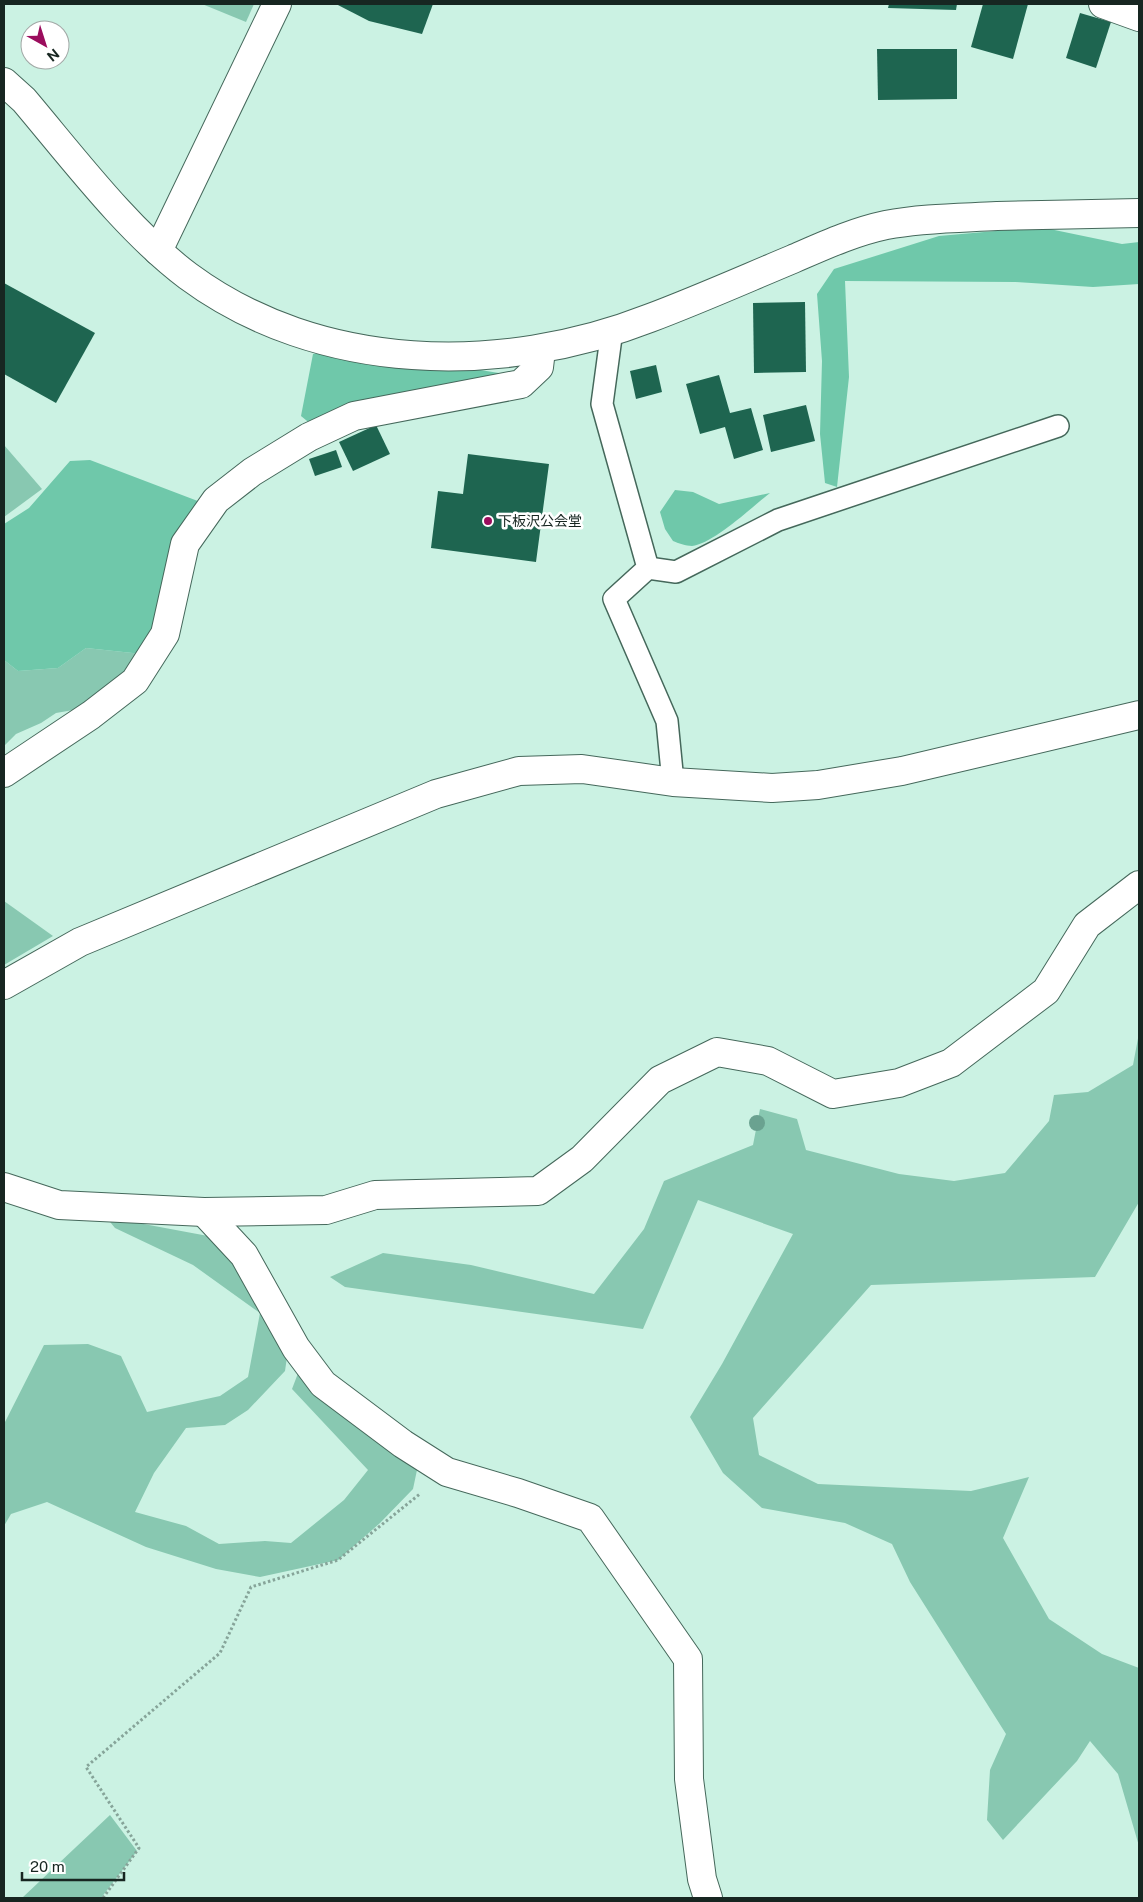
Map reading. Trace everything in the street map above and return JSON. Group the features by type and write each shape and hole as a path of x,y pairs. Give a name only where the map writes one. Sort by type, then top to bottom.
{"street":[{"path":"158,251 277,4"},
{"path":"1103,4 1139,17"},
{"path":"4,82 24,100 133,227 158,251 210,292 254,316 292,332 334,344 380,352 459,356 541,350 647,319 845,237 885,226 941,218 1139,213"},
{"path":"4,773 91,715 135,681 165,634 185,544 216,500 252,472 308,437 354,416 521,384 539,368 541,350"},
{"path":"4,985 80,942 436,794 519,771 582,769 673,782 772,788 818,785 902,771 1139,715"},
{"path":"4,1187 59,1205 204,1212 326,1210 375,1195 538,1191 582,1159 660,1080 717,1052 768,1061 833,1094 899,1083 951,1063 1046,991 1087,925 1139,885"},
{"path":"204,1212 244,1255 276,1309 296,1348 323,1384 403,1444 447,1472 518,1493 590,1518 688,1659 689,1778 702,1879 708,1898"}],"lane":[{"path":"612,330 602,404 648,568"},
{"path":"648,568 676,572 778,520 1058,426"},
{"path":"648,568 614,599 667,721 673,782"}],"path":[{"path":"103,1898 140,1848 86,1766 220,1653 251,1587 338,1560 447,1472"}],"green space":[{"path":"202,4 254,4 246,22"},
{"path":"1040,227 1122,244 1139,242 1139,284 1093,287 1016,282 845,281 849,377 837,487 825,483 820,434 822,361 817,294 834,269 939,236"},
{"path":"335,351 373,364 443,364 505,374 312,425 301,416 313,354"},
{"path":"4,445 42,489 4,517"},
{"path":"90,460 203,503 158,626 142,654 86,648 58,668 18,671 4,660 4,524 29,508 70,461"},
{"path":"675,490 693,492 719,504 770,493 711,539 692,546 673,541 665,529 660,512"},
{"path":"86,648 142,654 120,682 85,708 56,713 41,723 16,734 4,746 4,660 18,671 58,668"},
{"path":"4,901 53,936 4,965"},
{"path":"1139,1033 1139,1202 1095,1277 871,1285 753,1418 759,1455 818,1484 971,1491 1029,1477 1003,1538 1049,1619 1102,1654 1139,1668 1139,1846 1118,1774 1090,1741 1077,1761 1003,1840 987,1820 990,1770 1006,1734 910,1582 892,1544 845,1523 762,1508 723,1473 690,1417 722,1364 793,1234 698,1200 643,1329 345,1287 330,1277 383,1253 471,1265 594,1294 644,1229 664,1181 753,1145 760,1109 797,1119 806,1150 899,1174 954,1181 1005,1173 1049,1121 1054,1095 1088,1092 1133,1065"},
{"path":"106,1217 208,1236 234,1257 290,1336 285,1371 248,1410 225,1425 186,1428 154,1473 135,1512 186,1526 219,1544 265,1541 291,1543 344,1500 368,1470 292,1389 300,1368 417,1470 413,1489 380,1523 338,1560 260,1577 216,1569 146,1547 47,1502 11,1514 4,1526 4,1424 44,1345 88,1344 121,1356 147,1412 220,1396 248,1377 260,1313 193,1265 115,1228"},
{"path":"110,1815 137,1851 101,1898 22,1898"}],"building":[{"path":"336,4 433,4 422,34 369,21"},
{"path":"889,4 957,4 956,10 888,8"},
{"path":"983,4 1028,4 1013,59 971,47"},
{"path":"1080,13 1111,22 1096,68 1066,58"},
{"path":"877,49 957,49 957,99 878,100"},
{"path":"4,283 95,333 56,403 4,374"},
{"path":"805,302 806,372 754,373 753,303"},
{"path":"656,365 662,392 636,399 630,371"},
{"path":"719,375 730,413 751,408 763,450 734,459 725,427 700,434 686,384"},
{"path":"806,405 815,441 771,452 763,415"},
{"path":"376,425 390,454 353,471 339,442"},
{"path":"336,450 342,467 315,476 309,459"},
{"name":"下板沢公会堂","path":"468,454 549,464 536,562 431,548 438,491 463,494"}],"place":[{"name":"下板沢公会堂","path":"488,521"}]}
